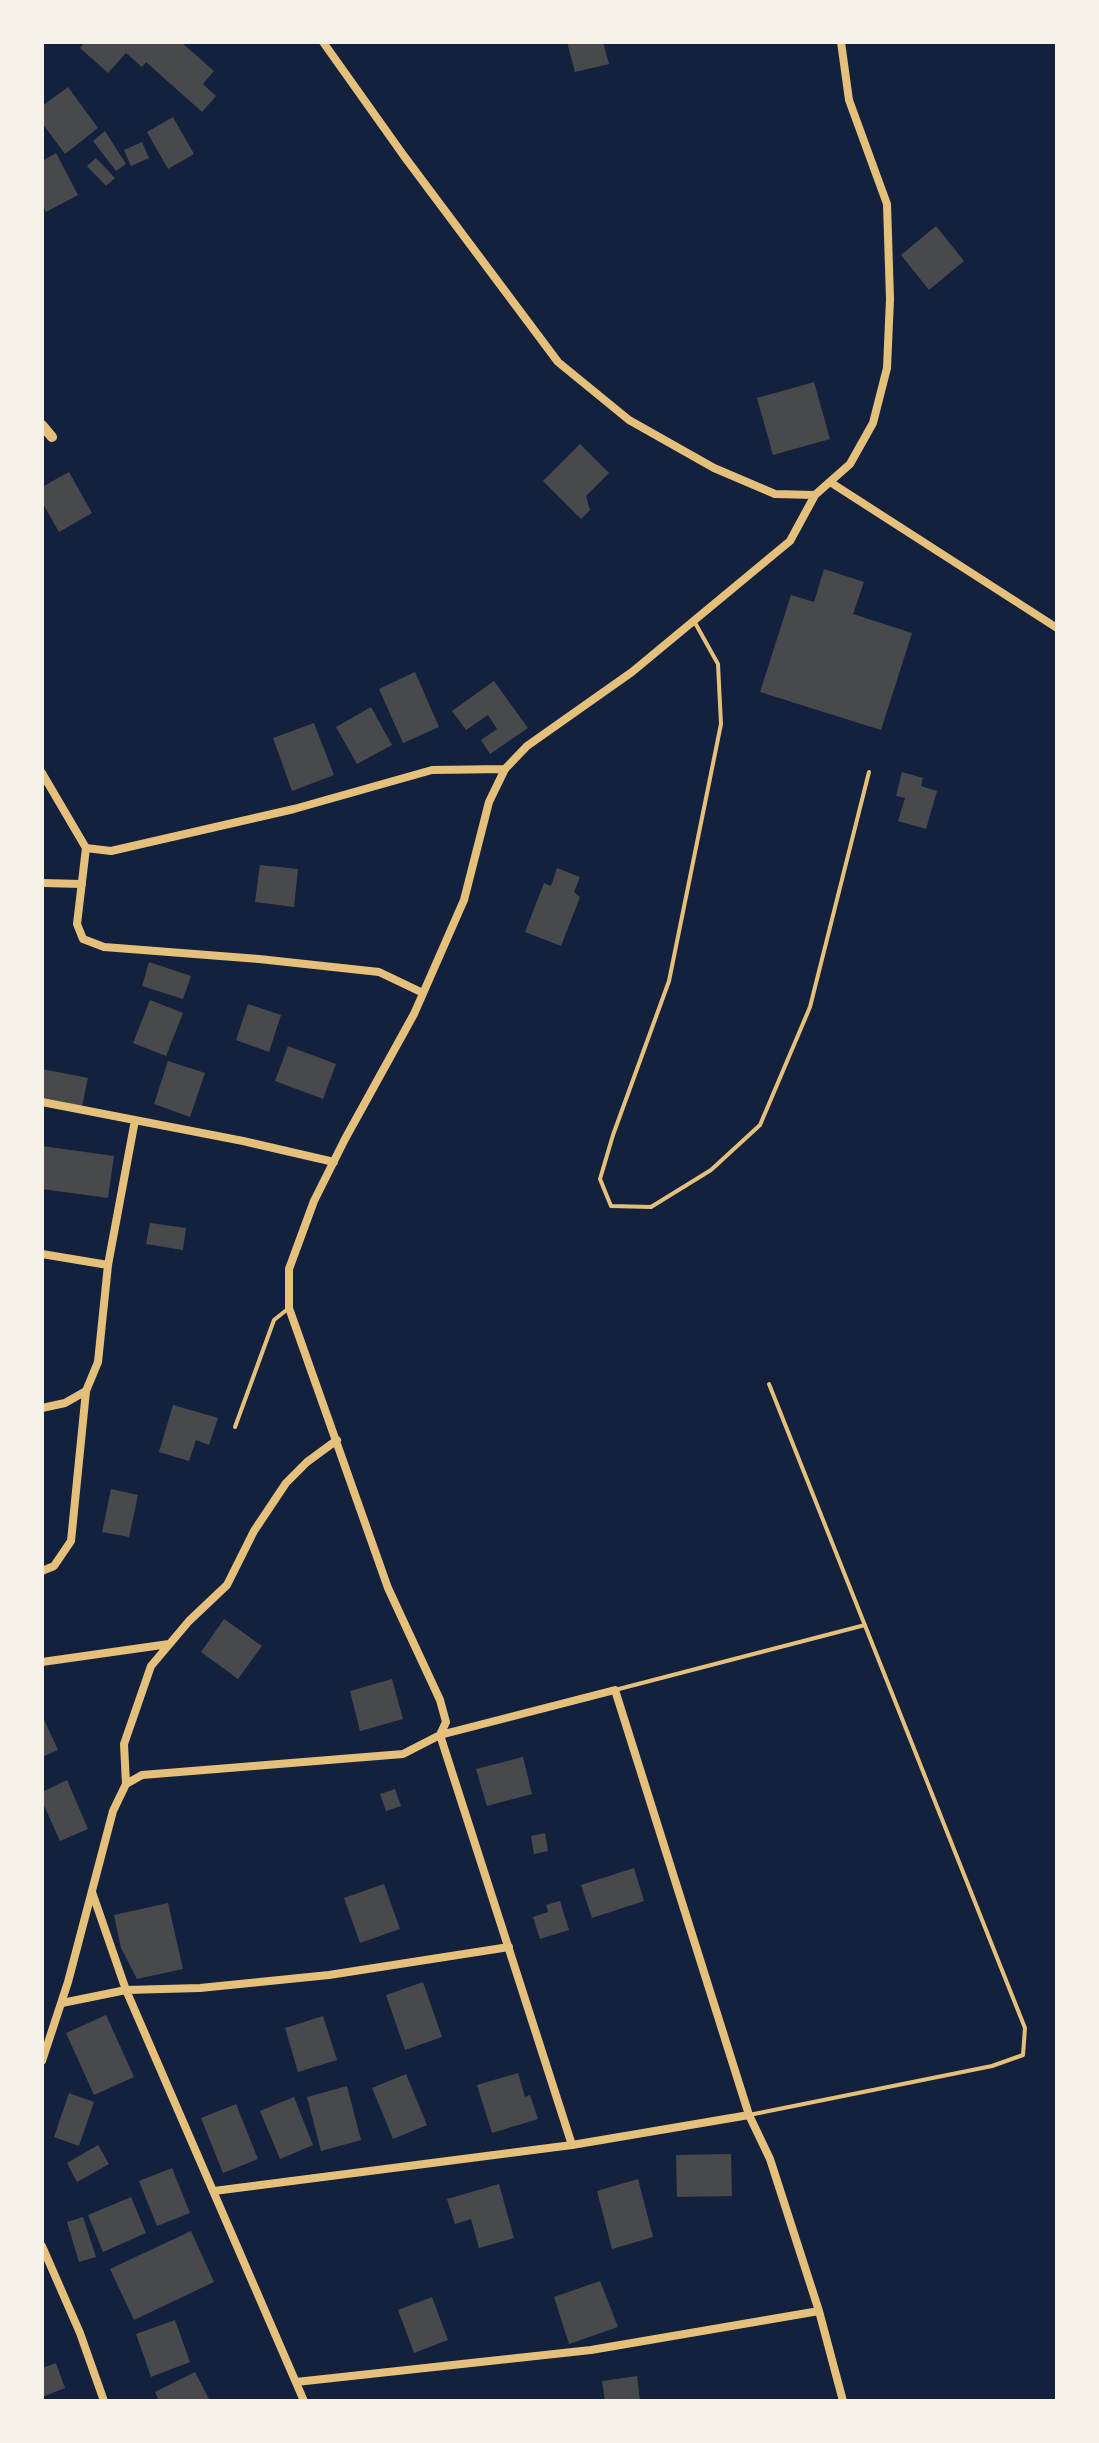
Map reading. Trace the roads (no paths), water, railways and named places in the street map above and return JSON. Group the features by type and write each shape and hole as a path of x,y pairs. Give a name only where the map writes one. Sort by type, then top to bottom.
{"street":[{"path":"323,42 558,362 629,420 714,468 775,494 815,495"},
{"path":"572,2145 440,1735 446,1722 440,1700 388,1588 289,1308 289,1269 314,1201 423,993 464,900 489,802 505,769 527,746 632,672 790,541 815,495 850,464 873,423 887,368 890,299 887,204 849,100 841,42"},
{"path":"42,425 52,437"},
{"path":"830,482 1057,628"},
{"path":"86,848 111,851 142,846 294,809 432,770 505,769"},
{"path":"42,773 86,848 77,924 83,939 104,947 379,972 423,993"},
{"path":"42,883 82,884"},
{"path":"42,1102 334,1162"},
{"path":"42,1571 54,1566 71,1541 86,1391 98,1362 108,1265 135,1120"},
{"path":"42,1254 108,1265"},
{"path":"42,1408 65,1403 86,1391"},
{"path":"42,2061 62,2003 113,1811 126,1784 124,1744 151,1666 227,1585 254,1531 286,1483 307,1462 337,1440"},
{"path":"42,1662 169,1644"},
{"path":"126,1784 142,1775 403,1754 440,1735 615,1690 749,2115 770,2159 819,2311 843,2401"},
{"path":"92,1892 126,1990 304,2401"},
{"path":"62,2003 126,1990 200,1988 329,1975 509,1947"},
{"path":"214,2191 572,2145 749,2115"},
{"path":"42,2246 80,2333 104,2401"},
{"path":"296,2382 591,2350 819,2311"}],"lane":[{"path":"694,621 718,664 721,724 669,981 600,1179 611,1206 651,1207 711,1170 760,1125 810,1007 869,772"},
{"path":"235,1427 274,1320 289,1308"},
{"path":"749,2115 992,2066 1023,2055 1025,2028 769,1384"},
{"path":"615,1690 865,1625"}]}
